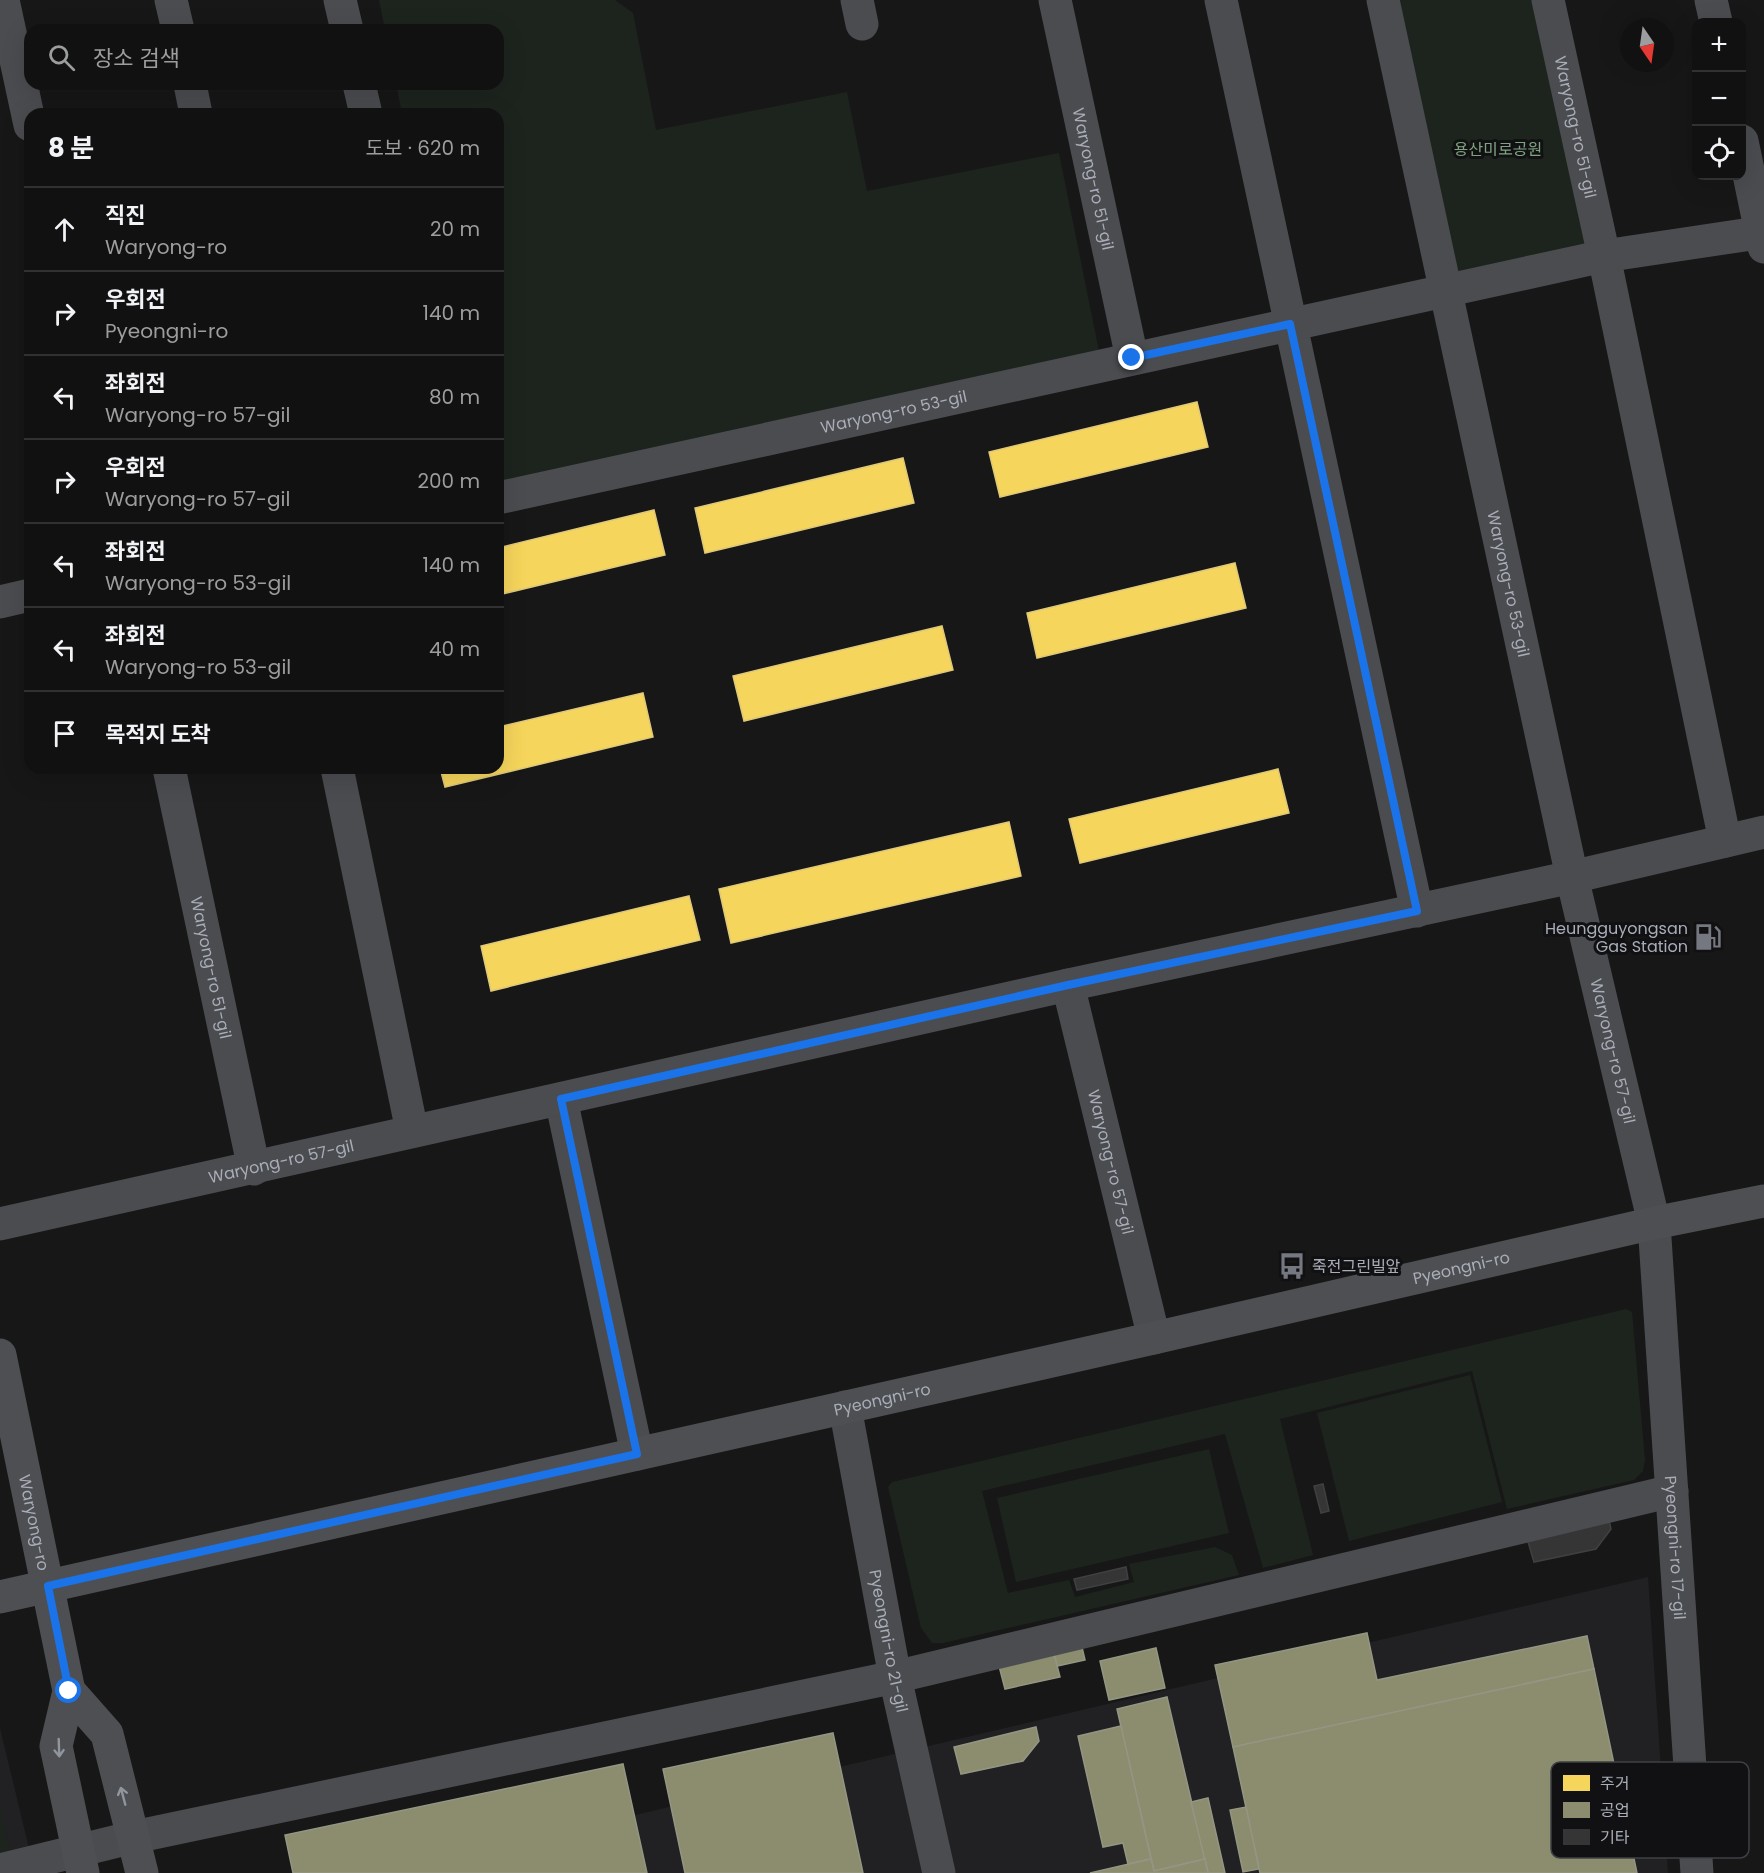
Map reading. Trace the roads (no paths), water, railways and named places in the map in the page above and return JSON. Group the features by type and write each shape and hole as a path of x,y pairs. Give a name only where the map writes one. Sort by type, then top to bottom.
{"main road":[{"name":"Pyeongni-ro","path":"0,1597 1764,1201"},
{"name":"Waryong-ro","path":"0,1355 69,1691 56,1746 81,1861"},
{"path":"69,1691 107,1734 142,1873"}],"street":[{"path":"3,0 26,108"},
{"path":"171,0 177,24"},
{"path":"340,0 346,24"},
{"name":"Waryong-ro 51-gil","path":"1055,0 1132,358"},
{"path":"1221,0 1417,911"},
{"path":"1383,0 1446,290"},
{"name":"Waryong-ro 51-gil","path":"1548,0 1604,256"},
{"path":"1711,0 1715,18"},
{"path":"191,90 195,108"},
{"path":"360,90 365,108"},
{"path":"1746,159 1763,237"},
{"name":"Waryong-ro 53-gil","path":"504,497 1604,256 1763,237"},
{"path":"1604,256 1725,841"},
{"name":"Waryong-ro 53-gil","path":"1446,290 1572,877"},
{"path":"0,602 24,597"},
{"name":"Waryong-ro 51-gil","path":"170,774 254,1169"},
{"path":"338,774 412,1131"},
{"name":"Waryong-ro 57-gil","path":"0,1224 1068,985 1572,877 1764,832"},
{"name":"Waryong-ro 57-gil","path":"1572,877 1654,1224"},
{"name":"Waryong-ro 57-gil","path":"1068,985 1154,1338"},
{"path":"561,1099 637,1454"},
{"name":"Pyeongni-ro 17-gil","path":"1654,1224 1690,1762"},
{"name":"Pyeongni-ro 21-gil","path":"845,1407 895,1677 939,1873"},
{"path":"0,1870 81,1861 134,1837 895,1677 1672,1491"},
{"name":"Pyeongni-ro 17-gil","path":"1696,1858 1697,1873"}],"place":[{"name":"Heungguyongsan Gas Station","path":"1708,937"},
{"name":"죽전그린빌앞","path":"1292,1266"}],"park label":[{"name":"용산미로공원","path":"1498,149"}]}
